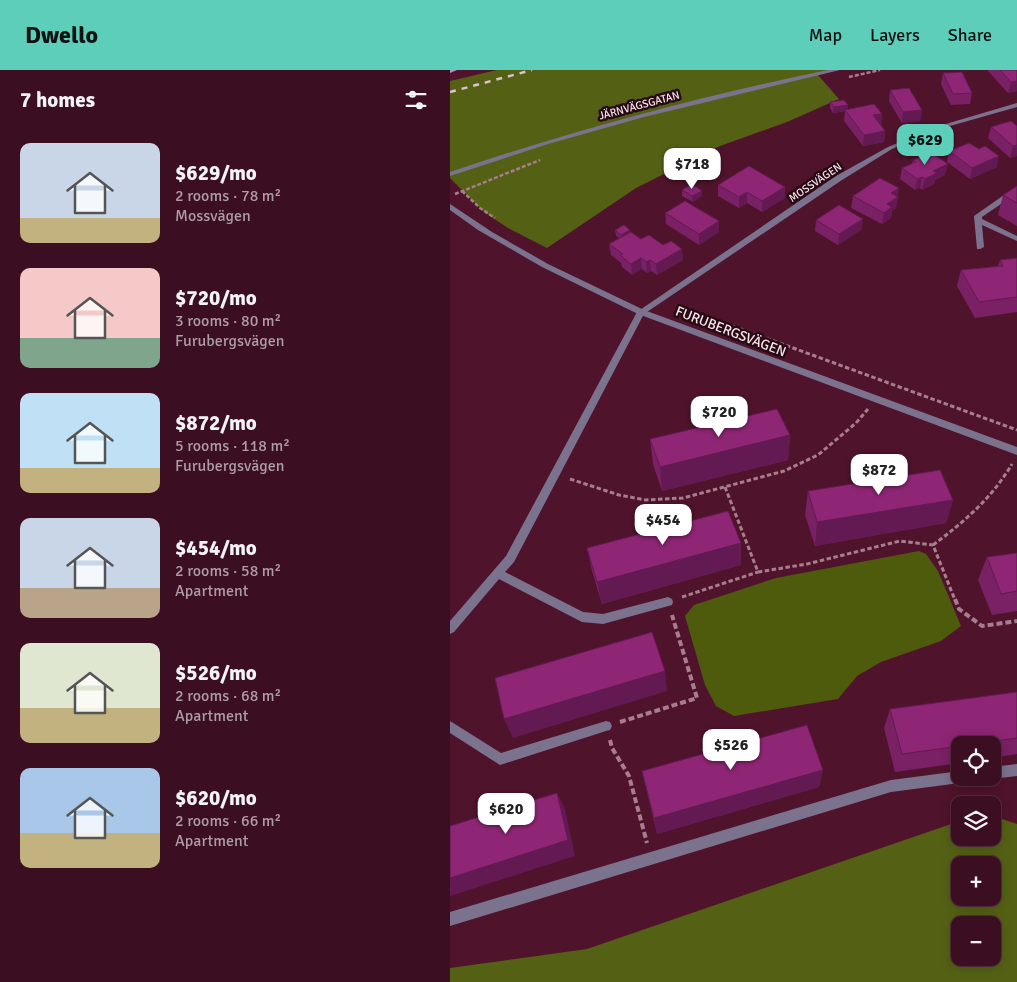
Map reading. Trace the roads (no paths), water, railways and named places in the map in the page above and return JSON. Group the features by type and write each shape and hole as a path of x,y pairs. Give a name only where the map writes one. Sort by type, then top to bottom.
{"main road":[{"path":"450,71 454,70"}],"street":[{"name":"JÄRNVÄGSGATAN","path":"450,174 516,151 616,121 717,95 837,70"},
{"name":"MOSSVÄGEN","path":"641,312 839,178 890,148 941,127 1017,105"},
{"path":"980,247 978,216 1017,190"},
{"name":"FURUBERGSVÄGEN","path":"450,206 485,232 592,291 641,312 1017,451"},
{"path":"978,220 1017,239"},
{"path":"450,629 510,559 641,312"},
{"path":"498,573 582,617 603,619 668,602"},
{"path":"450,726 500,759 606,726"},
{"path":"1001,772 1017,770"},
{"path":"450,918 891,786 951,778"}],"railway":[{"path":"450,92 532,70"}]}
